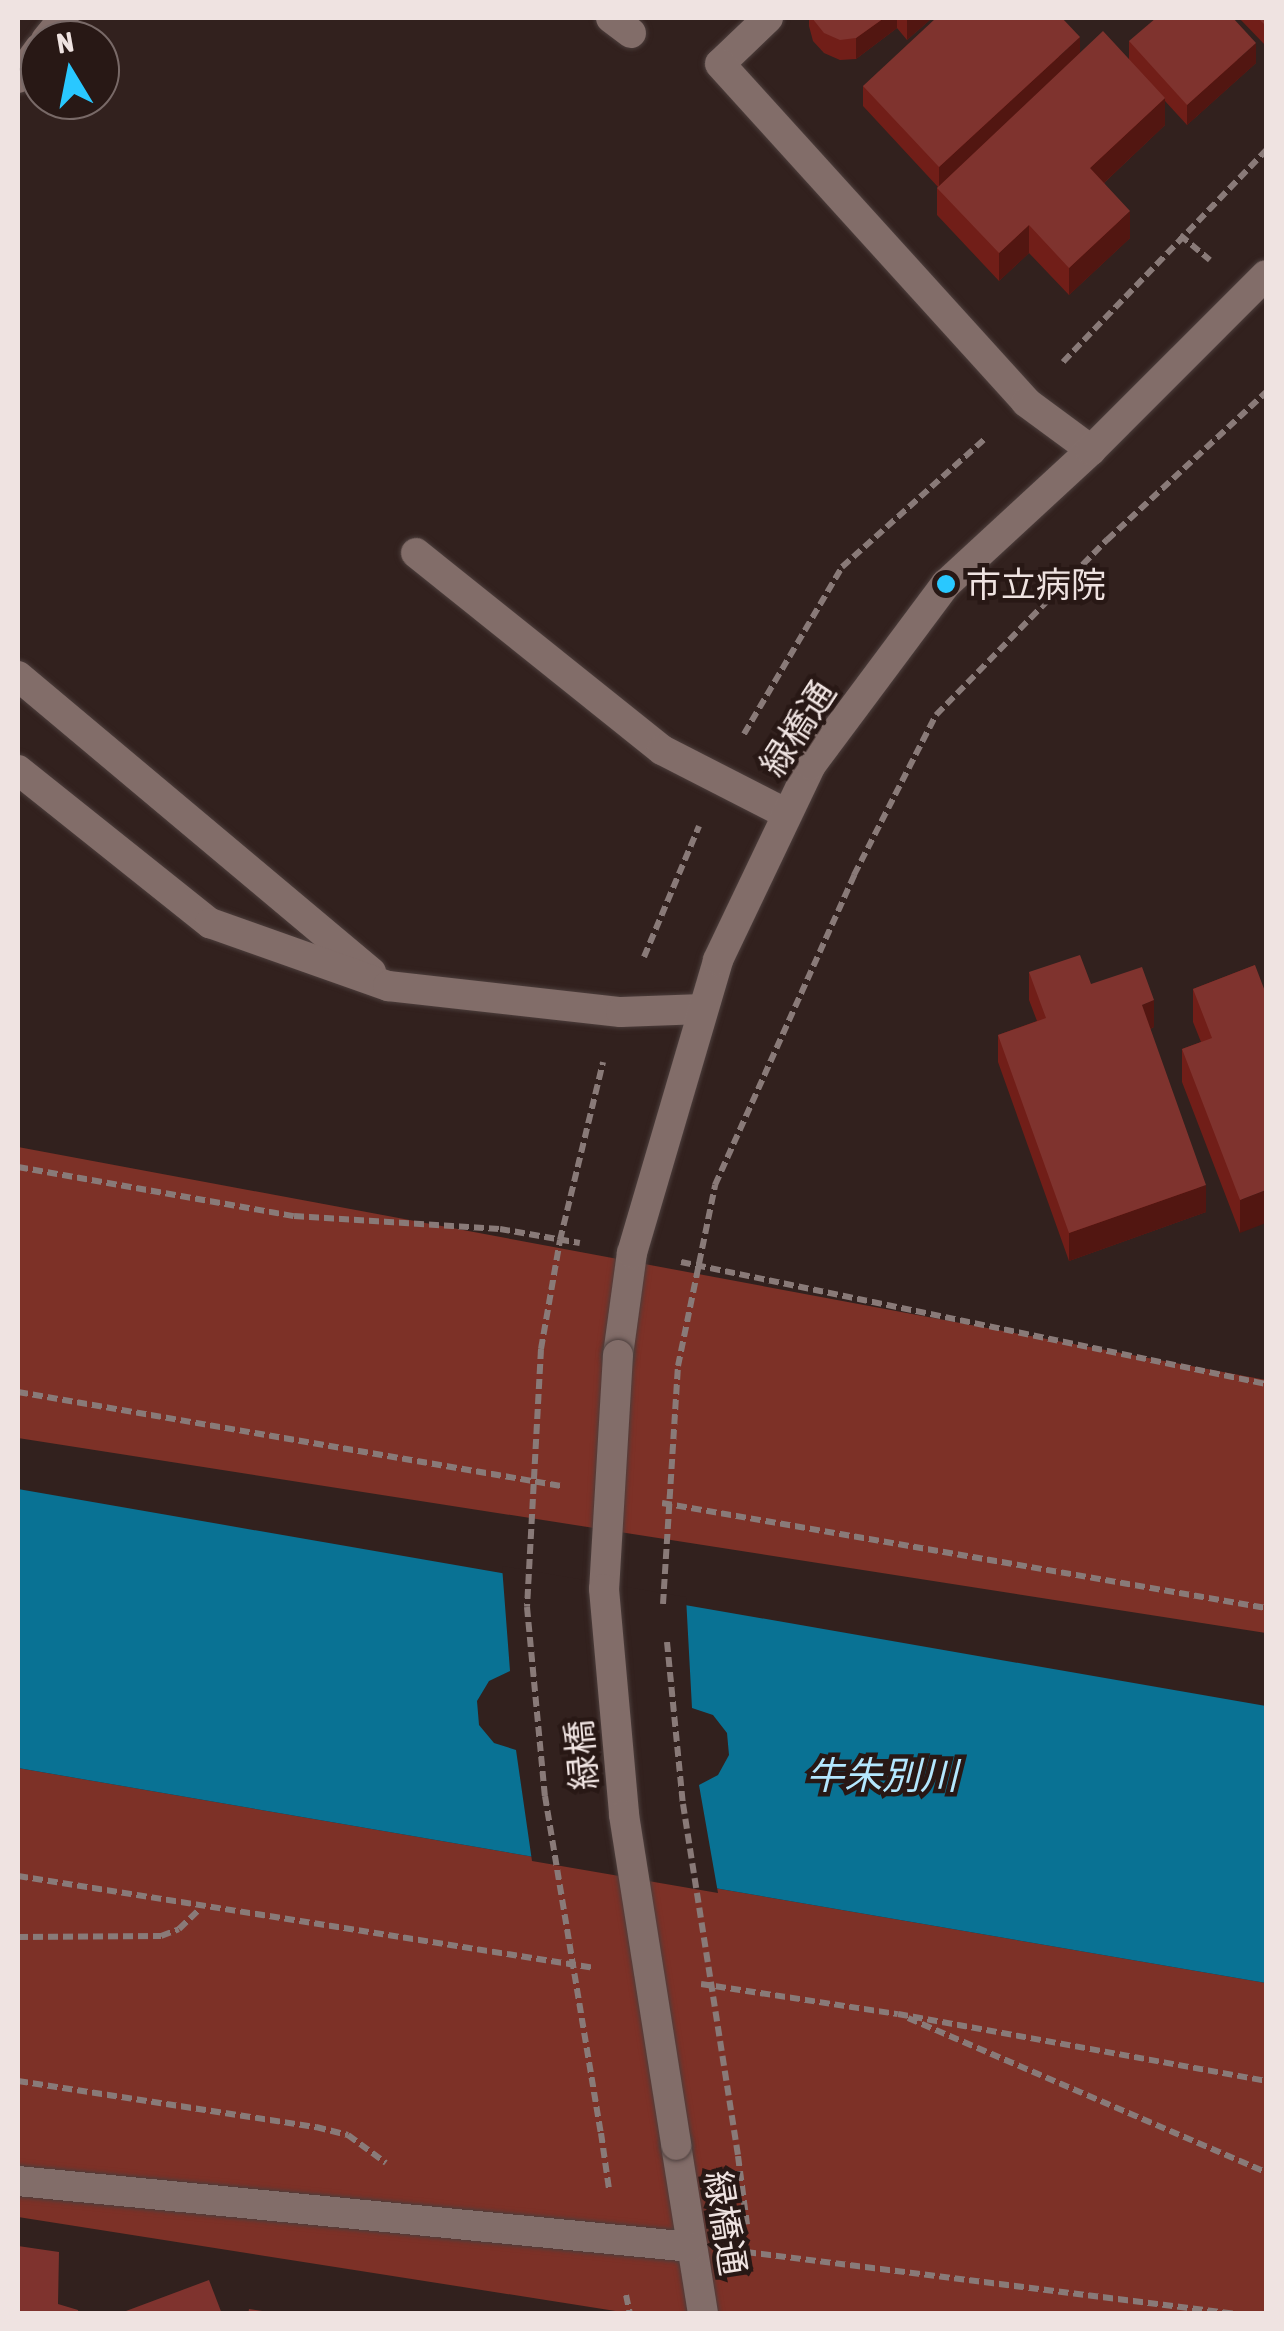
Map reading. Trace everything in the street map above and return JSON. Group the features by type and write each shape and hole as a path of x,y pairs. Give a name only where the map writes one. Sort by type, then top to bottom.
{"street":[{"path":"768,18 720,64 1026,402 1091,450"},
{"name":"緑橋通","path":"618,1355 632,1253 718,960 810,765 946,584 1091,450 1266,275"},
{"path":"416,554 662,750 787,814"},
{"path":"18,676 388,986"},
{"path":"18,770 210,923 388,986 621,1012 703,1008"},
{"name":"緑橋","path":"618,1355 604,1589 624,1814 676,2145"},
{"name":"緑橋通","path":"676,2145 703,2314"},
{"path":"18,2181 691,2246"}],"path":[{"path":"665,1621 678,1366 715,1185 854,875 936,715 1106,540 1266,392"},
{"path":"18,1167 294,1216 500,1229 700,1265 1266,1384"},
{"path":"541,1349 527,1607 545,1796 601,2133"},
{"path":"666,1639 683,1804 738,2156"},
{"path":"18,1876 608,1970"},
{"path":"18,1937 161,1936 179,1929 201,1908"},
{"path":"685,1982 898,2014 1266,2081"},
{"path":"898,2014 1266,2172"},
{"path":"18,2081 348,2135 379,2155 441,2223"},
{"path":"691,2246 1236,2314"}],"shaded area":[{"path":"18,1147 1266,1380 1266,1633 18,1438"},
{"path":"18,1768 1266,1983 1266,2313 628,2313 18,2217"}],"water":[{"name":"牛朱別川","path":"18,1489 1266,1706 1266,1983 18,1768"}],"pier":[{"path":"502,1566 686,1597 692,1708 713,1715 727,1733 729,1755 718,1775 699,1785 718,1893 532,1861 516,1750 494,1743 479,1725 477,1701 489,1681 510,1671"}],"building":[{"path":"812,18 884,18 856,38 840,40 824,33"},
{"path":"936,18 1062,18 1080,37 939,167 863,86"},
{"path":"1156,18 1233,18 1256,43 1187,105 1129,41"},
{"path":"1103,31 1165,98 1090,168 1130,211 1069,268 1029,225 999,253 937,188"},
{"path":"1080,955 1091,984 1142,967 1154,1000 1142,1005 1206,1185 1069,1233 998,1035 1046,1018 1029,972"},
{"path":"1255,965 1266,994 1266,1190 1240,1200 1182,1049 1212,1038 1193,989"},
{"path":"18,2246 59,2252 58,2304 78,2310 79,2314 18,2314"},
{"path":"209,2280 222,2314 127,2314 126,2311"},
{"path":"249,2309 282,2314 248,2314"}],"place":[{"name":"市立病院","path":"946,584"}]}
